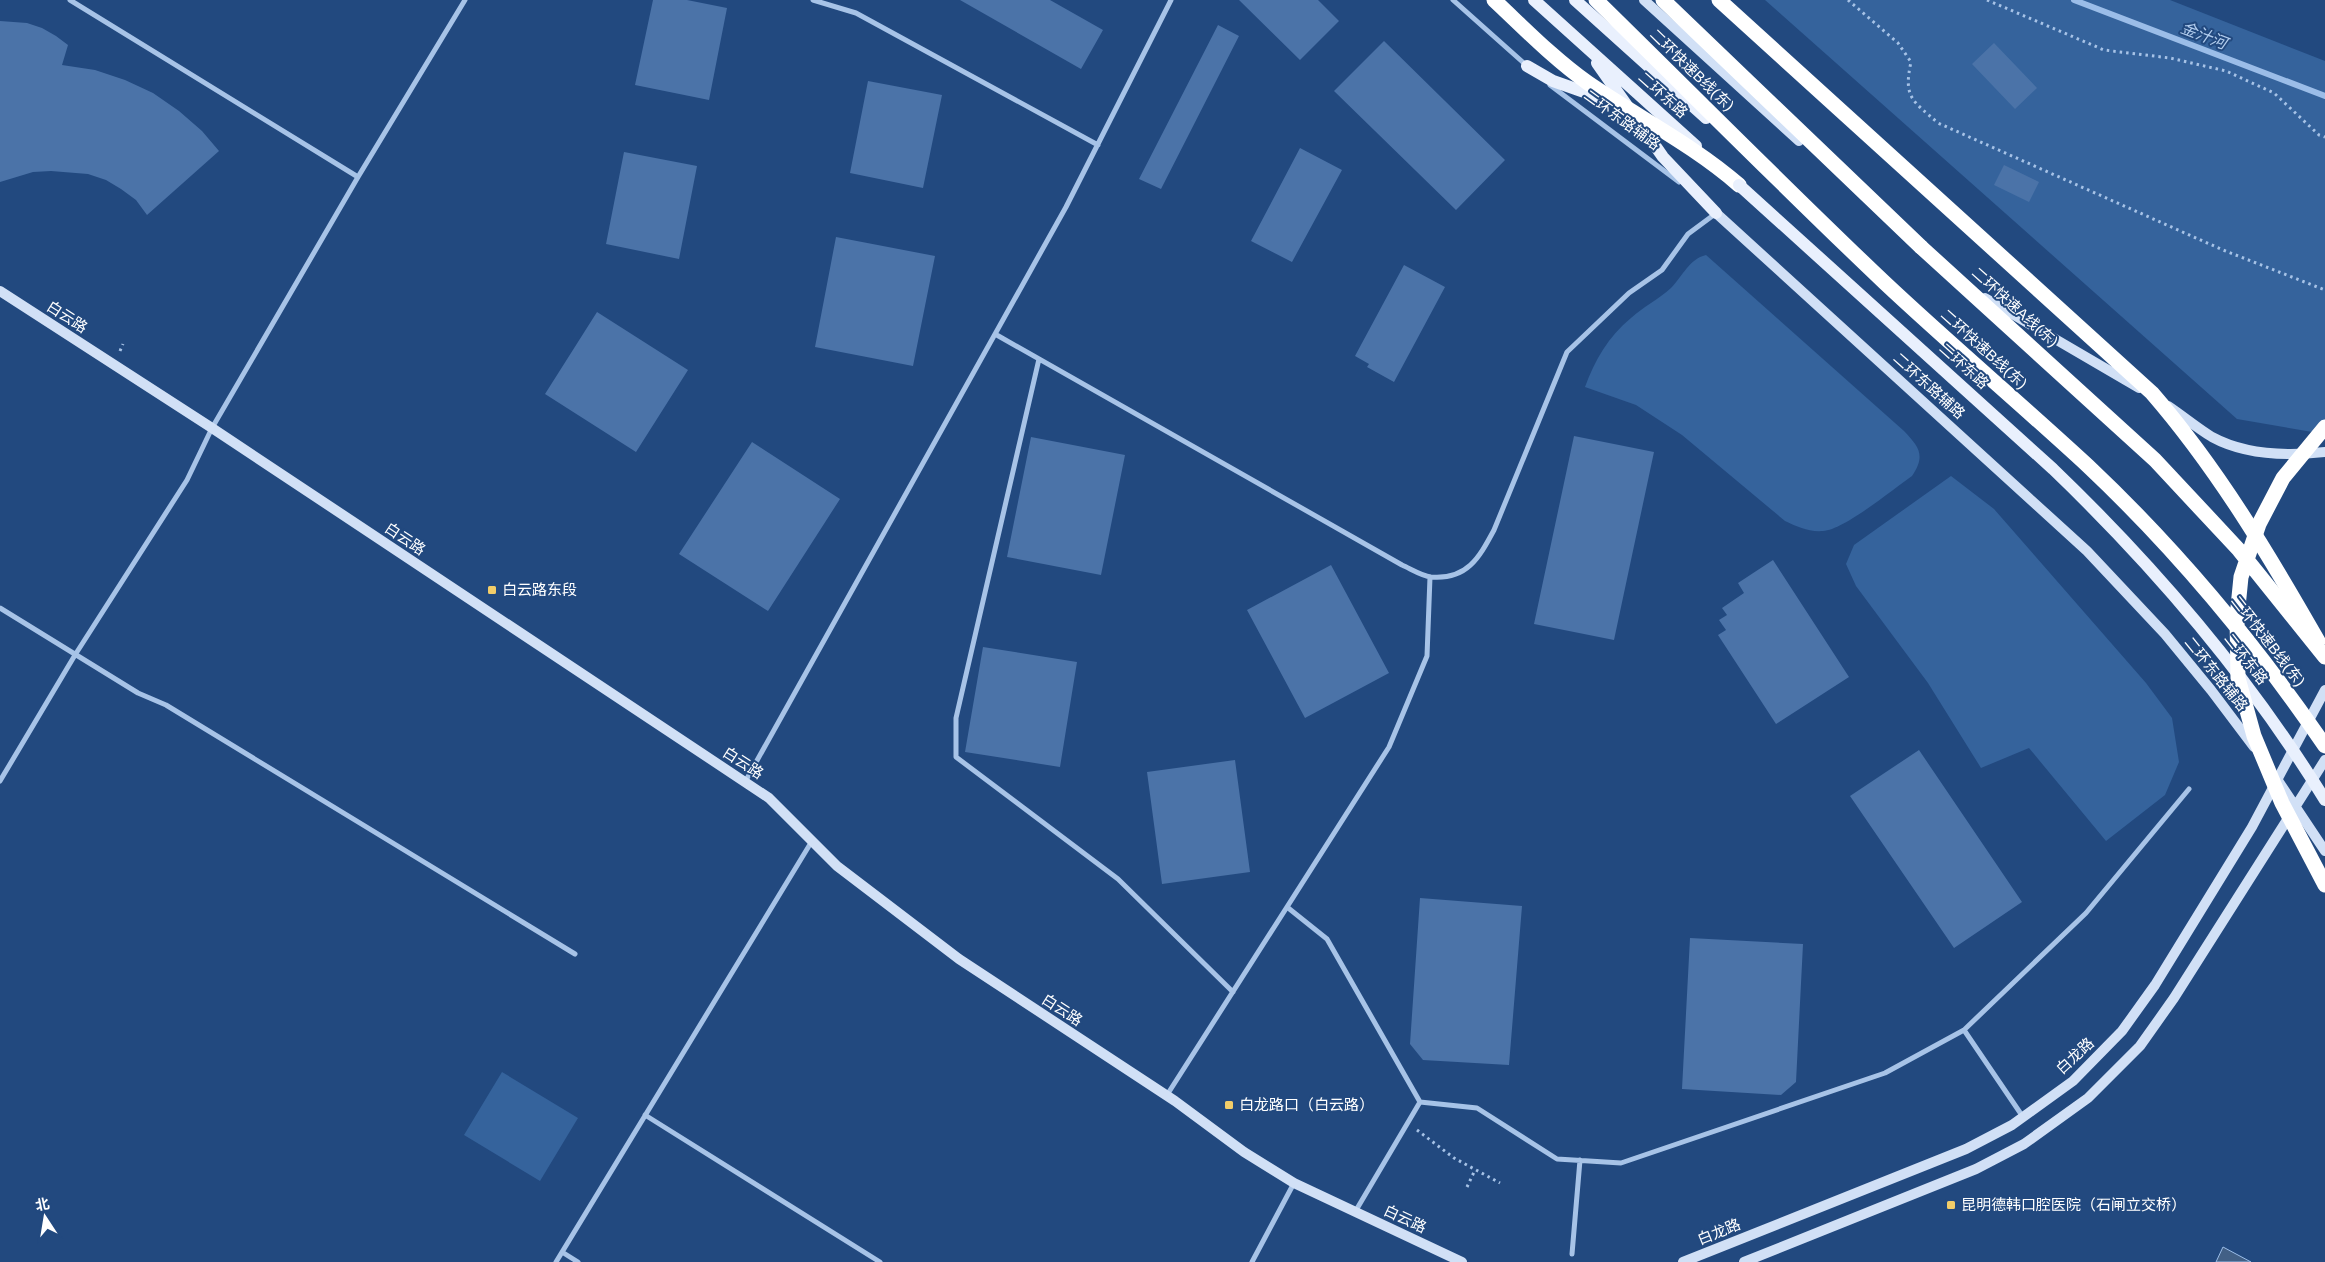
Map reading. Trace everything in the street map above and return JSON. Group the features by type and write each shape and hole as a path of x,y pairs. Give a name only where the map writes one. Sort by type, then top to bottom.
{"highway":[{"path":"1494,0 1574,72 1697,151 1739,185"},
{"name":"二环快速B线(东)","path":"1596,0 1886,284 2088,466 2146,525 2200,583 2249,642 2325,748"},
{"name":"二环快速A线(东)","path":"1663,0 1921,246 2155,460 2239,550 2325,657"},
{"path":"1719,0 2137,378 2158,400 2197,449 2238,509 2325,653"},
{"path":"2325,427 2283,478 2259,524 2241,577 2237,616 2238,678 2254,736 2282,803 2325,886"}],"main road":[{"name":"二环东路","path":"1534,0 2054,469 2103,517 2178,600 2217,647 2284,738 2325,800"},
{"name":"二环东路","path":"1575,0 2116,491 2200,582 2239,630 2325,748"},
{"path":"1567,30 1601,69 1663,158 1716,213"},
{"path":"1527,66 1559,84 1627,107"}],"street":[{"path":"70,0 358,177"},
{"path":"0,781 75,655 187,480 212,428 358,177 465,0"},
{"path":"813,0 856,12 1098,145"},
{"path":"745,782 1066,207 1171,0"},
{"name":"二环东路辅路","path":"1453,0 1527,66 1575,105 1662,168 1716,213 2087,551 2140,606 2189,662 2278,781 2325,851"},
{"path":"1644,0 2165,473 2248,562 2325,657"},
{"path":"995,334 1402,565 1430,577 1459,575 1480,556 1494,530 1567,352 1629,293 1662,270 1688,234 1716,213"},
{"path":"1949,276 2158,400 2213,437 2242,448 2277,453 2325,452"},
{"name":"白云路","path":"0,291 212,428 769,798 837,866 959,960 1167,1096 1244,1152 1294,1183 1462,1262"},
{"path":"1039,359 956,718 956,757 1118,880 1233,992"},
{"path":"1167,1096 1389,747 1427,656 1430,577"},
{"path":"0,608 138,692 166,705 575,954"},
{"name":"白龙路","path":"1683,1262 1966,1149 2023,1117 2073,1081 2122,1031 2155,985 2229,866 2278,781 2325,690"},
{"path":"1744,1262 1976,1169 2024,1144 2088,1098 2146,1038 2180,990 2325,760"},
{"path":"1420,1102 1477,1108 1557,1158 1621,1162 1885,1073 1964,1030 2086,913 2189,789"},
{"path":"556,1262 812,841"},
{"path":"1287,907 1327,939 1420,1102"},
{"path":"1964,1030 2023,1117"},
{"path":"1355,1212 1420,1102"},
{"path":"645,1115 880,1262"},
{"path":"1572,1254 1580,1160"},
{"path":"1252,1262 1294,1183"},
{"path":"562,1252 578,1262"}],"path":[{"path":"1848,0 1898,43 1911,62 1907,81 1912,100 1938,123 2223,250 2325,290"},
{"path":"1987,0 2104,50 2170,58 2226,71 2274,93 2319,134 2325,137"},
{"path":"1408,1123 1454,1158 1500,1184"},
{"path":"1467,1187 1475,1170"}],"shaded area":[{"path":"1765,0 2170,0 2325,61 2325,425 2318,433 2237,419"},
{"path":"1706,255 1904,431 1914,442 1920,457 1912,476 1843,524 1823,531 1803,529 1785,521 1682,435 1636,405 1585,387 1598,358 1623,325 1671,288 1695,260"},
{"path":"1951,476 1994,509 2146,683 2172,718 2179,762 2165,795 2106,841 2029,748 1981,768 1928,683 1856,586 1846,564 1854,545"},
{"path":"502,1072 578,1118 540,1181 464,1135"},
{"path":"2223,1247 2251,1262 2216,1262"}],"building":[{"path":"653,0 687,0 727,8 709,100 635,85"},
{"path":"960,0 1050,0 1103,30 1081,69"},
{"path":"1239,0 1318,0 1339,21 1300,60"},
{"path":"0,21 27,23 42,28 56,36 68,45 62,65 95,70 125,80 153,93 179,111 202,131 219,151 147,215 136,200 121,189 106,180 88,174 51,171 33,172 0,182"},
{"path":"1218,25 1239,36 1161,189 1139,179"},
{"path":"1384,41 1505,160 1456,210 1334,91"},
{"path":"1994,43 2037,88 2015,109 1972,64"},
{"path":"868,81 942,95 923,188 850,173"},
{"path":"1300,148 1342,170 1292,262 1251,241"},
{"path":"624,152 697,166 679,259 606,244"},
{"path":"2004,165 2039,182 2029,202 1994,185"},
{"path":"836,237 935,256 913,366 815,347"},
{"path":"1404,265 1445,287 1394,382 1367,367 1369,364 1355,356"},
{"path":"597,312 688,370 636,452 545,394"},
{"path":"1574,436 1654,452 1614,640 1534,624"},
{"path":"1031,437 1125,455 1101,575 1007,557"},
{"path":"752,442 840,499 768,611 679,554"},
{"path":"1773,560 1849,677 1776,724 1718,635 1726,630 1719,620 1727,615 1722,608 1744,593 1738,583"},
{"path":"1331,565 1389,673 1305,718 1247,610"},
{"path":"983,647 1077,662 1060,767 965,752"},
{"path":"1919,750 2022,902 1954,948 1850,796"},
{"path":"1235,760 1250,872 1162,884 1147,772"},
{"path":"1420,898 1522,906 1509,1065 1423,1060 1410,1044"},
{"path":"1690,938 1803,944 1796,1082 1781,1095 1682,1089"}],"waterway":[{"name":"金汁河","path":"2074,0 2325,96"}],"place":[{"name":"白云路东段","path":"492,590"},
{"name":"白龙路口（白云路）","path":"1229,1105"},
{"name":"昆明德韩口腔医院（石闸立交桥）","path":"1951,1205"}]}
